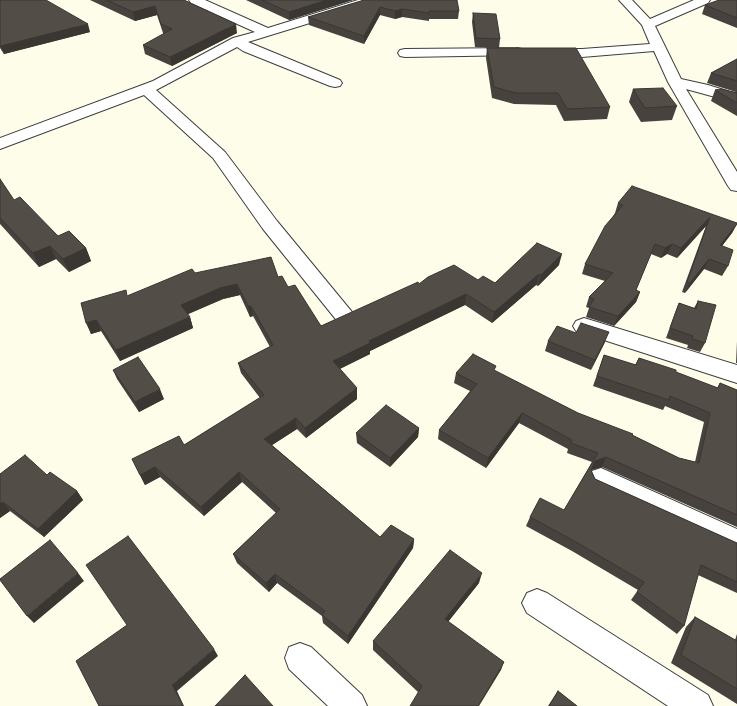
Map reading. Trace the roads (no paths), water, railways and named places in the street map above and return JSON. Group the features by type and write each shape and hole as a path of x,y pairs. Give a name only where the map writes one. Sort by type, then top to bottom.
{"street":[{"path":"196,0 267,32"},
{"path":"0,144 165,81 238,41 371,0"},
{"path":"625,0 648,24 675,82 737,186"},
{"path":"648,24 704,0"},
{"path":"238,41 248,48 335,83"},
{"path":"405,53 582,53 658,47"},
{"path":"675,82 703,88 737,99"},
{"path":"146,89 219,155 270,225 345,317"},
{"path":"584,326 737,374"},
{"path":"601,479 737,542"},
{"path":"537,603 697,706"},
{"path":"300,658 351,706"}]}
